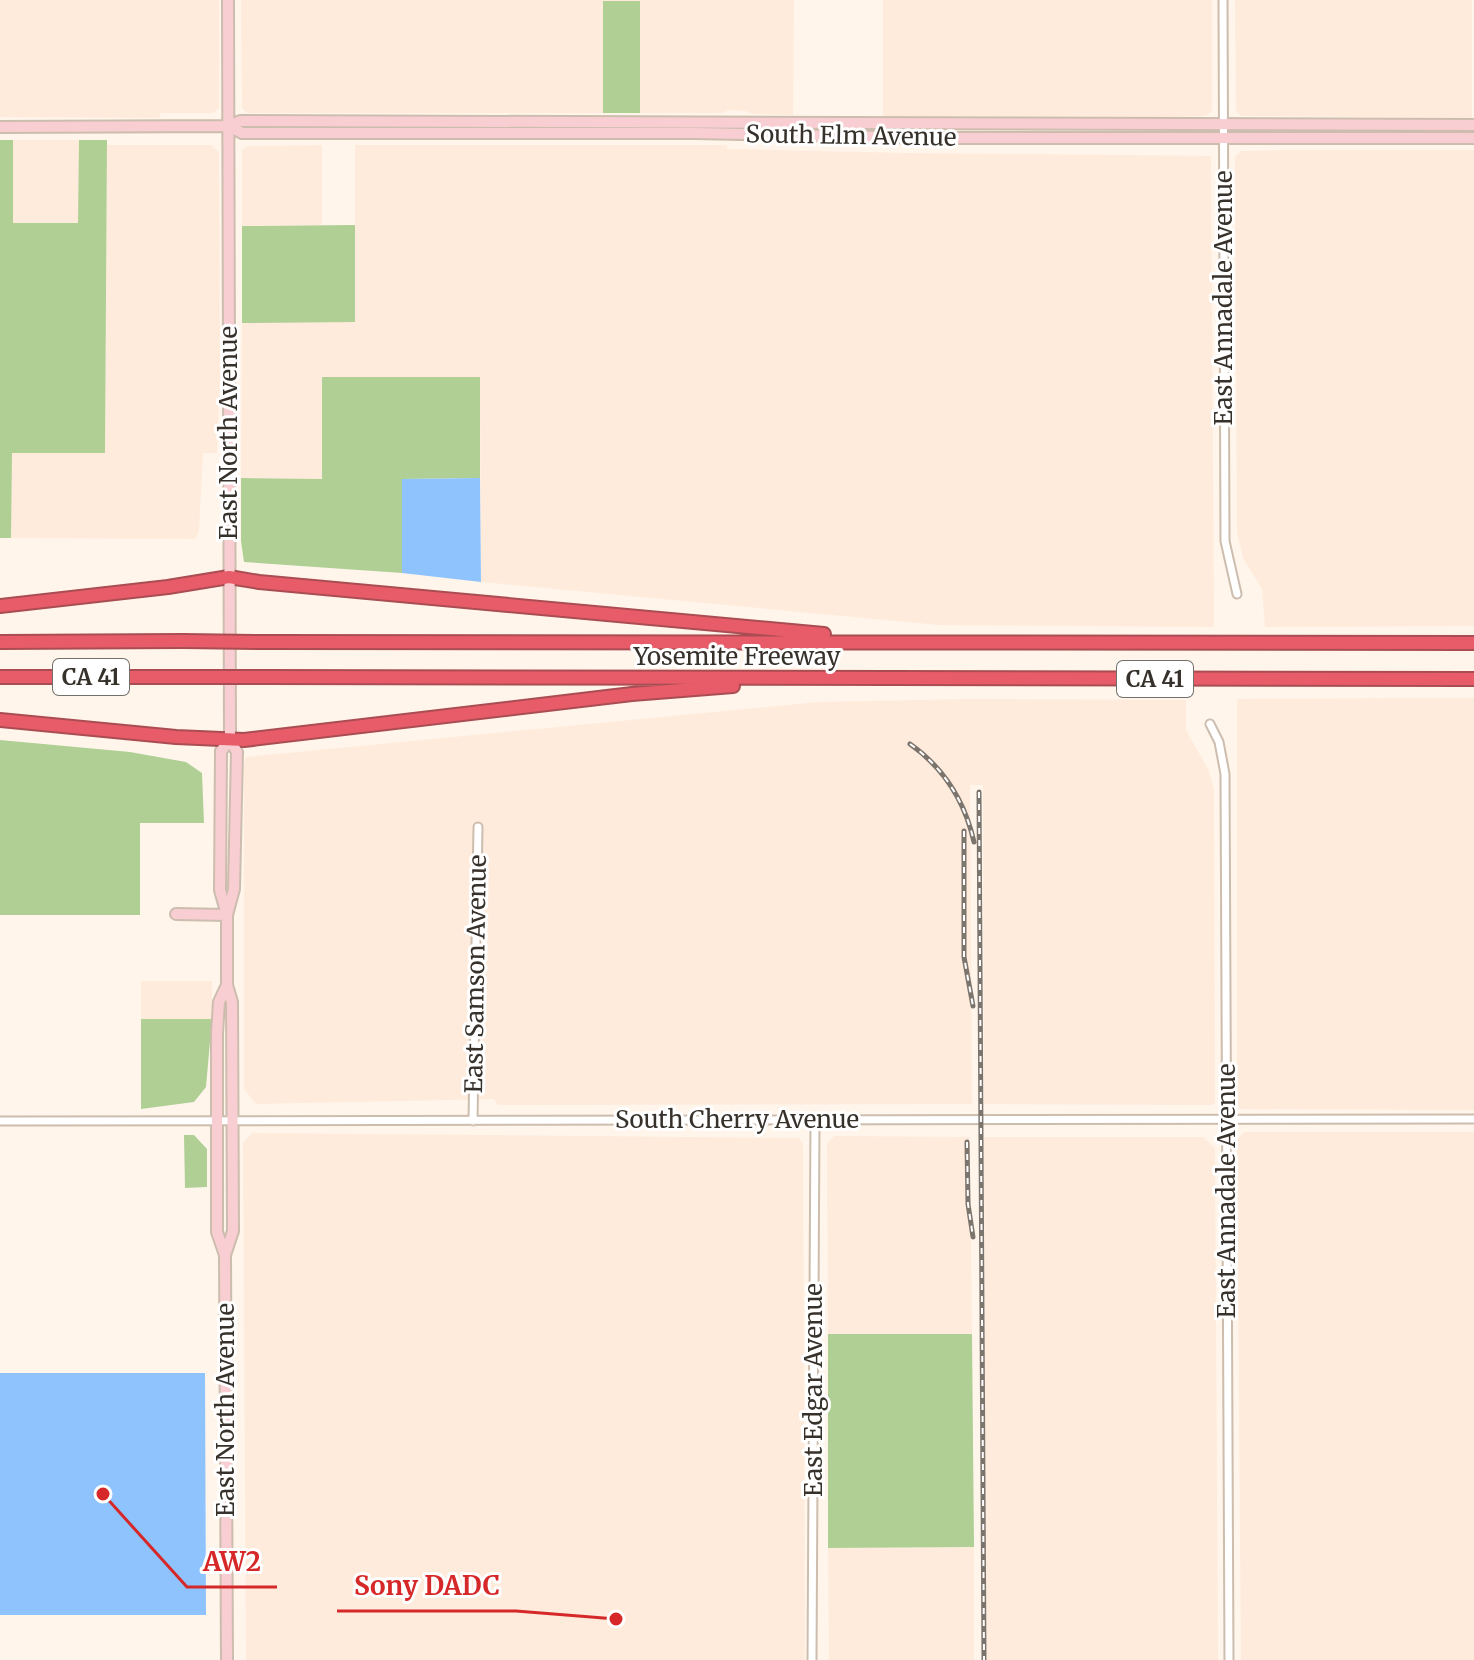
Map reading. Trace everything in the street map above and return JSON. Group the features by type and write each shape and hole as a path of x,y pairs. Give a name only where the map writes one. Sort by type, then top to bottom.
{"highway":[{"path":"0,606 229,577 883,641"},
{"name":"Yosemite Freeway","path":"0,642 1474,643"},
{"name":"Yosemite Freeway","path":"0,677 1474,679"},
{"path":"0,720 230,740 632,694 837,680"}],"main road":[{"name":"East North Avenue","path":"227,1660 225,1255 233,1231 232,1002 227,985 227,915 220,890 221,751 230,740 228,0"},
{"name":"South Elm Avenue","path":"0,127 229,126 240,121 1474,125"},
{"path":"757,135 758,122"},
{"name":"South Elm Avenue","path":"229,126 242,133 1474,138"},
{"path":"176,914 227,915"},
{"name":"East North Avenue","path":"225,1255 217,1232 217,1121 219,1002 227,985"}],"street":[{"name":"East Annadale Avenue","path":"1223,0 1225,541 1237,594"},
{"name":"East Annadale Avenue","path":"1210,724 1219,742 1225,774 1229,1660"},
{"name":"East Samson Avenue","path":"473,1121 478,827"},
{"name":"South Cherry Avenue","path":"0,1121 1474,1119"},
{"name":"East Edgar Avenue","path":"812,1660 815,1120"}],"shaded area":[{"path":"0,0 219,0 219,108 213,113 160,113 160,118 0,117"},
{"path":"241,0 794,0 793,115 729,110 722,113 640,113 639,1 603,2 603,113 247,113 242,108"},
{"path":"883,0 1212,0 1212,111 1206,116 1154,118 883,118"},
{"path":"1235,0 1472,0 1472,118 1241,116 1236,110"},
{"path":"13,140 79,140 79,223 13,223"},
{"path":"107,145 212,145 219,152 220,379 217,453 203,453 199,531 195,539 11,538 11,453 105,452"},
{"path":"322,145 322,225 242,226 242,150 247,146"},
{"path":"355,145 727,145 727,149 1211,156 1214,627 939,625 481,582 480,377 322,479 241,478 242,323 355,321"},
{"path":"1474,150 1474,626 1265,627 1262,589 1243,558 1237,532 1235,157 1241,151"},
{"path":"1474,698 1474,1110 1241,1109 1237,1105 1237,699"},
{"path":"1186,700 1186,730 1209,771 1214,790 1215,1103 1212,1105 984,1104 983,785 970,785 972,1104 498,1105 493,1099 256,1104 244,1089 246,757 818,702"},
{"path":"141,981 212,981 212,1019 141,1019"},
{"path":"1244,1132 1474,1132 1474,1660 1241,1660 1237,1140"},
{"path":"252,1133 799,1138 803,1144 805,1660 246,1660 243,1143"},
{"path":"834,1136 970,1137 972,1334 828,1334 827,1144"},
{"path":"984,1137 1204,1137 1215,1148 1218,1660 986,1660"},
{"path":"974,1547 974,1660 829,1660 828,1548"}],"green space":[{"path":"603,1 640,1 640,113 603,113"},
{"path":"0,140 13,140 13,223 78,223 79,140 107,140 105,453 12,453 11,538 0,538"},
{"path":"355,225 355,322 242,323 242,226"},
{"path":"322,377 480,377 480,478 402,479 402,573 244,562 241,478 322,479"},
{"path":"0,740 130,752 186,762 202,773 204,823 140,823 140,915 0,915"},
{"path":"141,1019 212,1019 206,1087 194,1102 141,1109"},
{"path":"184,1135 194,1135 207,1149 207,1187 185,1188"},
{"path":"828,1334 972,1334 974,1547 828,1548"}],"water":[{"path":"480,478 481,582 402,573 402,479"},
{"path":"0,1373 205,1373 206,1615 0,1615"}],"railway":[{"path":"910,744 933,764 951,787 965,813 974,842"},
{"path":"979,792 984,1660"},
{"path":"964,831 964,957 973,1006"},
{"path":"967,1142 968,1204 973,1237"}],"place":[{"name":"AW2","path":"103,1494"},
{"name":"Sony DADC","path":"616,1619"}]}
